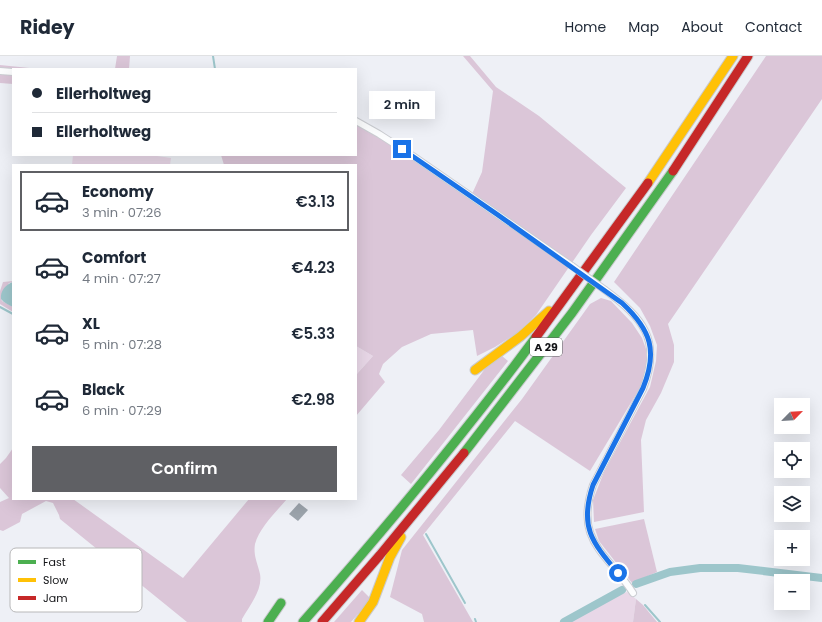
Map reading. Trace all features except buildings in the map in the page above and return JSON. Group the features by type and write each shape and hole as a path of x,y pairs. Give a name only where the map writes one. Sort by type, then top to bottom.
{"highway":[{"name":"A 29","path":"303,622 404,506 574,287 644,188 733,56"},
{"name":"A 29","path":"322,622 414,515 499,409 586,295 643,216 748,56"},
{"path":"475,370 538,322 574,287"},
{"path":"359,622 373,602 390,557 414,515"},
{"path":"268,622 281,603"}],"street":[{"path":"0,71 12,72"},
{"path":"357,122 419,160 572,266 622,303 635,315 645,329 650,343 651,358 649,374 593,485 588,499 587,509 588,528 595,545 626,582 633,594"}],"shaded area":[{"path":"117,56 130,56 129,68 115,68"},
{"path":"463,56 470,56 496,87 539,116 626,188 591,235 536,315 517,333 477,356 473,330 431,334 402,347 383,364 379,374 385,382 357,415 357,374 373,356 357,347 357,164 224,164 221,156 357,156 357,120 472,194 482,172 493,91"},
{"path":"766,56 822,56 822,99 668,324 674,345 674,362 661,393 646,420 641,440 644,512 594,522 593,500 604,472 650,387 656,361 657,345 650,326 640,308 614,282"},
{"path":"0,65 29,68 12,68 12,84 0,83"},
{"path":"73,156 157,156 171,158 170,164 72,164"},
{"path":"12,281 9,283 1,298 2,301 12,306 12,311 0,304 0,291 3,282"},
{"path":"601,298 611,301 632,323 642,338 646,349 647,365 641,386 590,471 515,421 423,535 473,622 424,622 422,614 390,597 402,550 522,399 590,304"},
{"path":"357,347 373,356 357,374"},
{"path":"502,356 508,361 411,484 401,475 439,430 485,369"},
{"path":"12,449 12,500 74,500 141,548 96,548 60,519 53,503 46,501 22,514 20,522 3,531 0,530 0,502 9,498 0,488 0,464"},
{"path":"248,500 286,500 264,526 257,538 255,544 255,556 260,574 259,586 255,598 242,619 242,622 187,622 142,586 142,549 183,578"},
{"path":"644,519 657,572 632,583 599,541 595,529"},
{"path":"362,590 371,599 351,622 334,622"},
{"path":"627,592 636,599 633,622 568,622 610,599"},
{"path":"636,599 643,605 657,622 633,622"}],"water":[{"path":"12,282 12,306 1,299 1,293 8,284"}],"waterway":[{"path":"213,56 215,68"},
{"path":"0,307 12,313"},
{"path":"426,534 465,603"},
{"path":"636,584 670,572 700,568 738,568 822,578"},
{"path":"564,622 622,590"},
{"path":"645,605 660,622"}],"traffic: fast":[{"path":"464,453 572,313 673,171"},
{"path":"303,622 422,482 536,337"},
{"path":"268,622 281,603"}],"traffic: slow":[{"path":"648,183 733,56"},
{"path":"475,370 521,336 549,311"},
{"path":"359,622 373,602 390,557 401,537"}],"traffic: jam":[{"path":"673,171 748,56"},
{"path":"536,337 648,183"},
{"path":"322,622 380,555 464,453"}],"route":[{"path":"402,149 572,266 622,303 635,315 645,329 650,343 651,358 649,374 593,485 588,499 588,528 595,545 601,554 618,573"}]}
